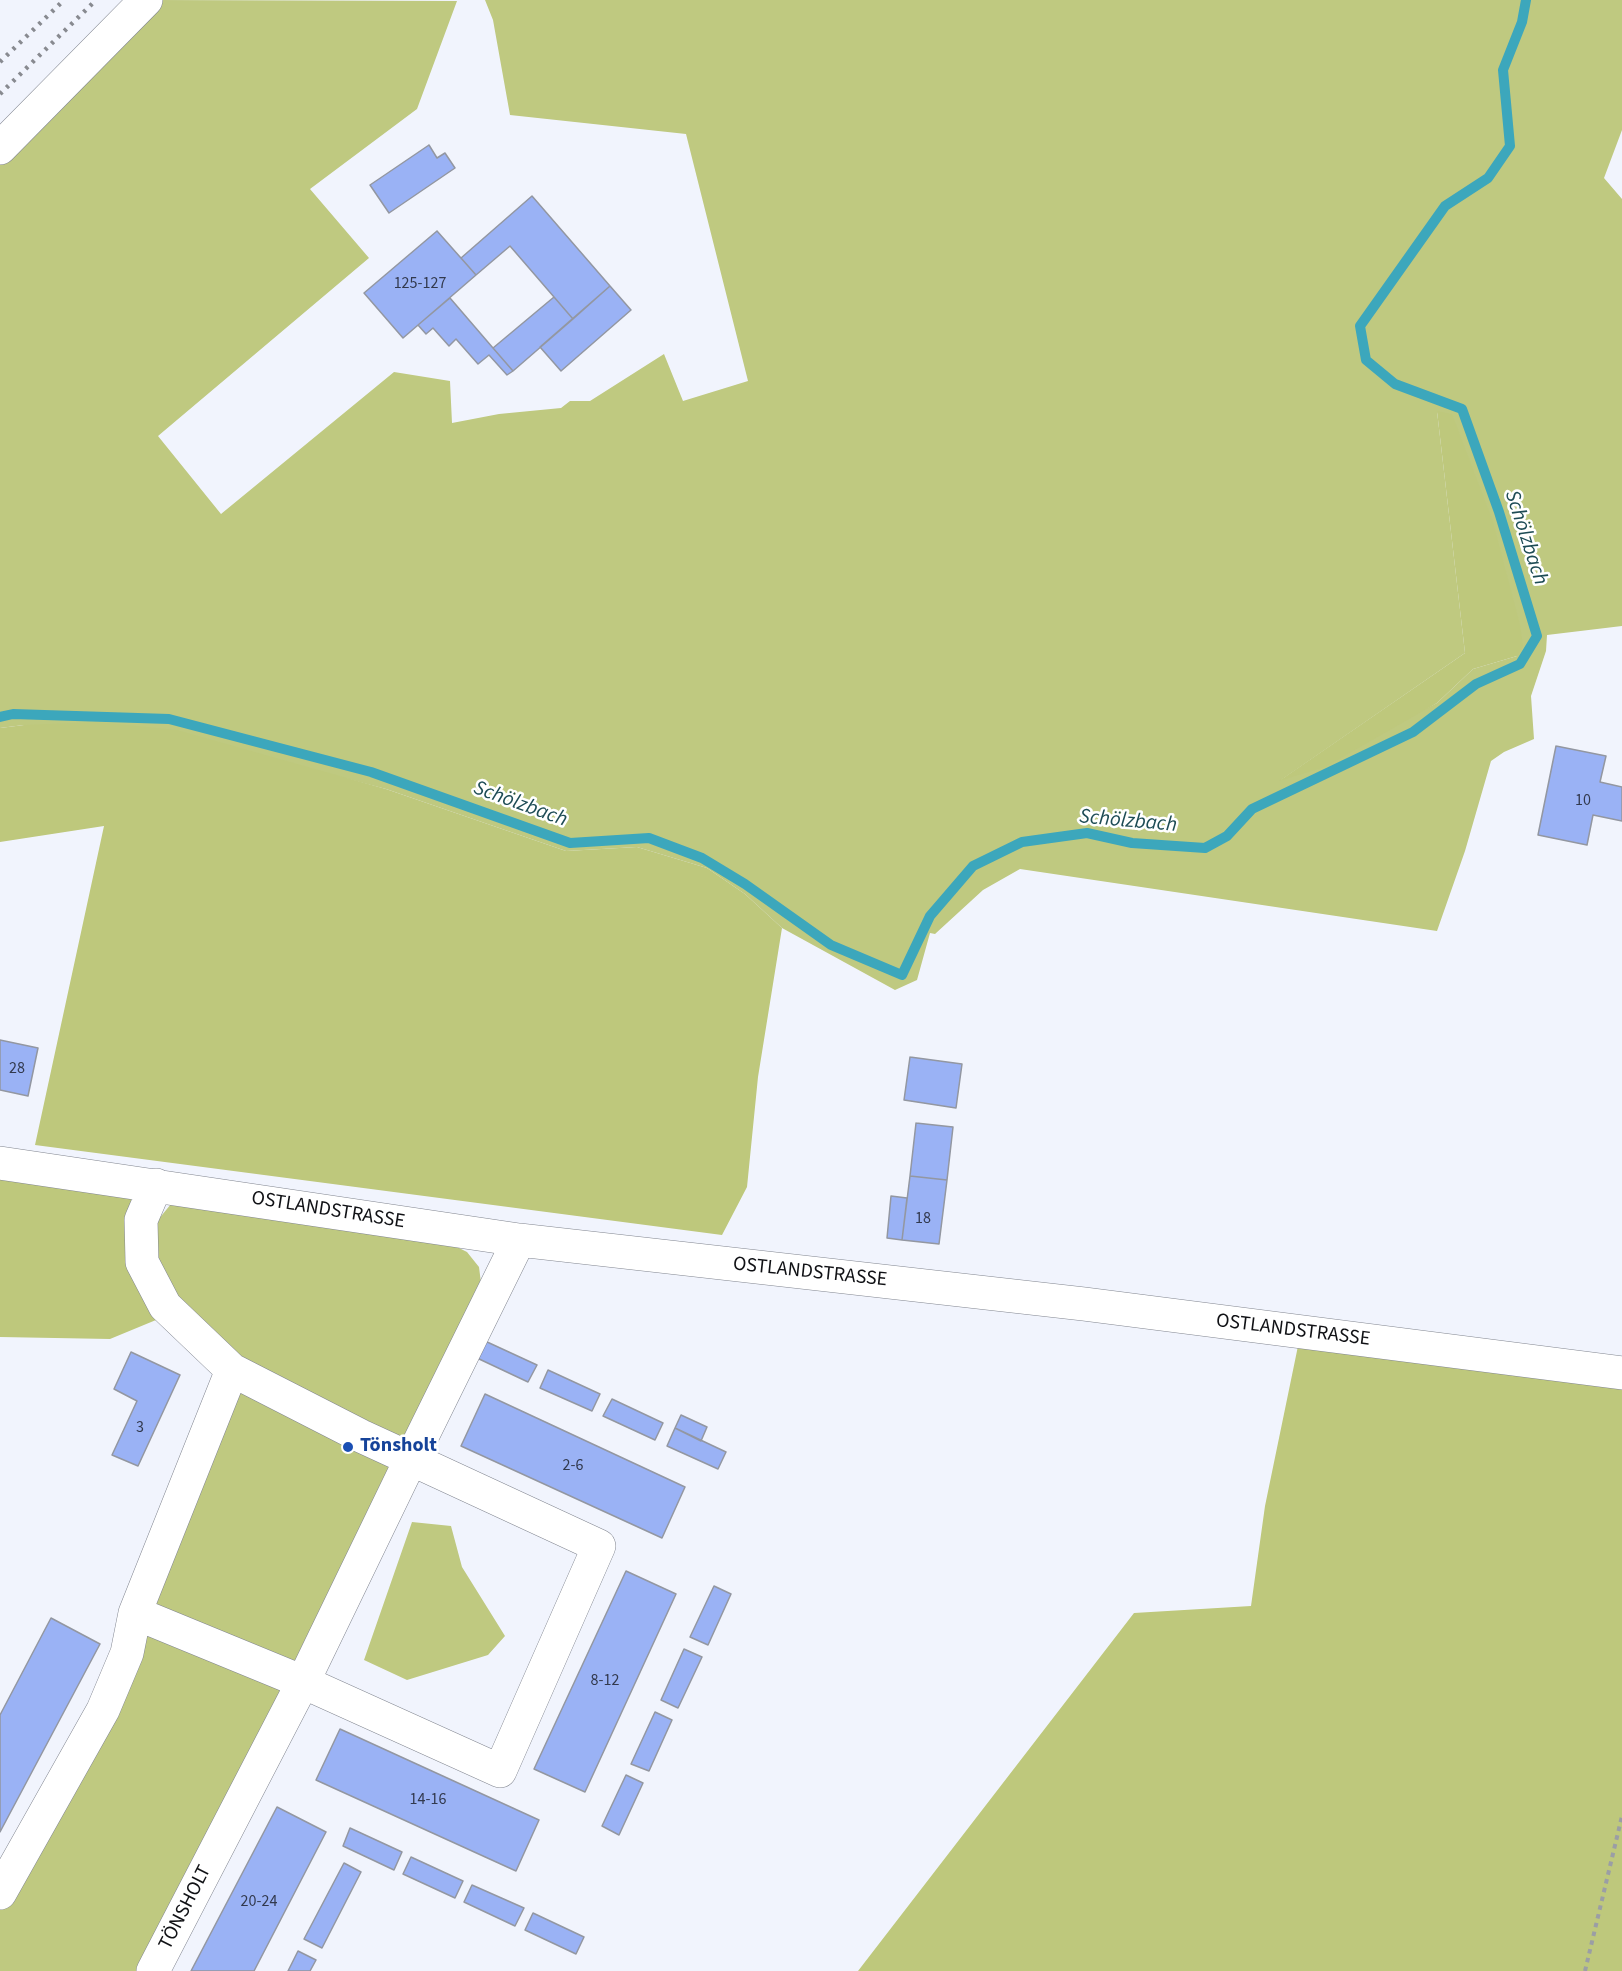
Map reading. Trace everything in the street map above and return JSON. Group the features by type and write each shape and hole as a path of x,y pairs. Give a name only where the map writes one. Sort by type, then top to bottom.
{"street":[{"path":"0,148 146,0"},
{"name":"OSTLANDSTRASSE","path":"0,1163 519,1240 1072,1302 1622,1373"},
{"path":"135,1613 303,1682 500,1771 599,1546 361,1436 232,1370 165,1306 142,1262 141,1220 156,1185"},
{"name":"TÖNSHOLT","path":"153,1971 303,1682 519,1240"},
{"path":"0,1893 103,1710 127,1653 135,1613 232,1370"}],"path":[{"path":"1585,1971 1622,1816"}],"green space":[{"path":"161,0 457,1 417,109 310,189 369,258 158,436 221,514 394,372 450,381 452,423 499,414 561,408 570,401 590,401 664,354 683,401 748,381 686,134 510,115 493,20 485,0 1622,0 1622,130 1604,178 1622,199 1622,626 1547,635 1546,651 1531,696 1534,739 1504,752 1491,761 1465,851 1437,931 1020,869 983,890 935,934 930,933 917,980 895,990 782,928 745,894 707,868 637,847 566,851 386,789 299,766 24,725 0,728 0,164","holes":["1437,411 1517,656 1473,669 1437,703 1281,780 1465,653"]},
{"path":"1437,411 1452,414 1493,522 1520,625 1523,646 1517,656 1473,669 1437,703 1325,767 1279,781 1465,653"},
{"path":"97,722 177,730 386,789 566,851 637,847 707,868 745,894 782,928 758,1077 747,1187 722,1235 35,1145 104,826 0,842 0,728"},
{"path":"0,1179 139,1196 156,1320 110,1339 0,1337"},
{"path":"171,1204 449,1243 467,1252 479,1267 481,1283 144,1971 0,1971 0,1910 243,1364 200,1328 152,1260 153,1226"},
{"path":"1298,1346 1622,1388 1622,1971 858,1971 1134,1613 1251,1606 1265,1506"},
{"path":"412,1522 451,1526 462,1567 505,1636 488,1655 407,1680 364,1660"}],"building":[{"path":"429,145 437,158 445,153 455,168 389,213 370,185"},
{"path":"532,196 610,286 573,319 510,246 476,275 461,258"},
{"path":"437,231 476,275 403,338 364,293"},
{"path":"610,286 631,310 561,371 540,347"},
{"path":"554,297 573,319 513,371 493,348"},
{"path":"450,298 513,371 507,375 489,355 478,364 456,339 449,346 433,328 426,334 418,325"},
{"path":"1556,746 1606,756 1600,782 1622,787 1622,821 1593,815 1587,845 1538,835"},
{"path":"0,1040 38,1048 28,1096 0,1090"},
{"path":"910,1057 962,1064 956,1108 904,1100"},
{"path":"916,1123 953,1127 947,1180 910,1176"},
{"path":"910,1176 947,1180 939,1244 902,1240"},
{"path":"891,1196 907,1198 902,1240 887,1238"},
{"path":"485,1341 537,1365 528,1382 477,1358"},
{"path":"131,1352 180,1375 138,1466 112,1455 137,1401 114,1389"},
{"path":"548,1370 600,1394 592,1411 540,1388"},
{"path":"485,1394 685,1487 662,1538 461,1446"},
{"path":"612,1399 663,1423 655,1440 603,1416"},
{"path":"681,1415 707,1427 701,1441 675,1428"},
{"path":"675,1428 726,1452 718,1469 667,1446"},
{"path":"626,1571 676,1594 585,1792 534,1769"},
{"path":"714,1586 731,1594 708,1645 690,1637"},
{"path":"51,1618 100,1644 0,1832 0,1715"},
{"path":"684,1649 702,1657 678,1708 661,1700"},
{"path":"655,1712 672,1720 649,1771 631,1764"},
{"path":"340,1729 539,1820 516,1871 316,1780"},
{"path":"626,1775 643,1783 619,1835 602,1826"},
{"path":"277,1807 326,1832 254,1971 191,1971"},
{"path":"350,1828 402,1852 394,1870 343,1846"},
{"path":"411,1857 463,1881 455,1898 403,1874"},
{"path":"344,1863 361,1872 322,1948 304,1939"},
{"path":"472,1885 524,1908 515,1926 464,1902"},
{"path":"533,1913 584,1937 576,1954 525,1930"},
{"path":"298,1951 316,1960 310,1971 288,1971"}],"waterway":[{"name":"Schölzbach","path":"0,717 13,714 169,719 371,772 570,843 649,838 702,858 745,884 831,945 902,975 930,916 973,866 1022,842 1087,833 1132,843 1205,848 1227,836 1252,809 1413,732 1476,684 1520,664 1537,636 1499,512 1462,409 1395,384 1366,360 1360,326 1445,206 1488,178 1510,146 1503,70 1522,22 1526,0"}],"railway":[{"path":"0,62 64,0"},
{"path":"0,94 96,0"}],"place":[{"name":"Tönsholt","path":"348,1447"}]}
